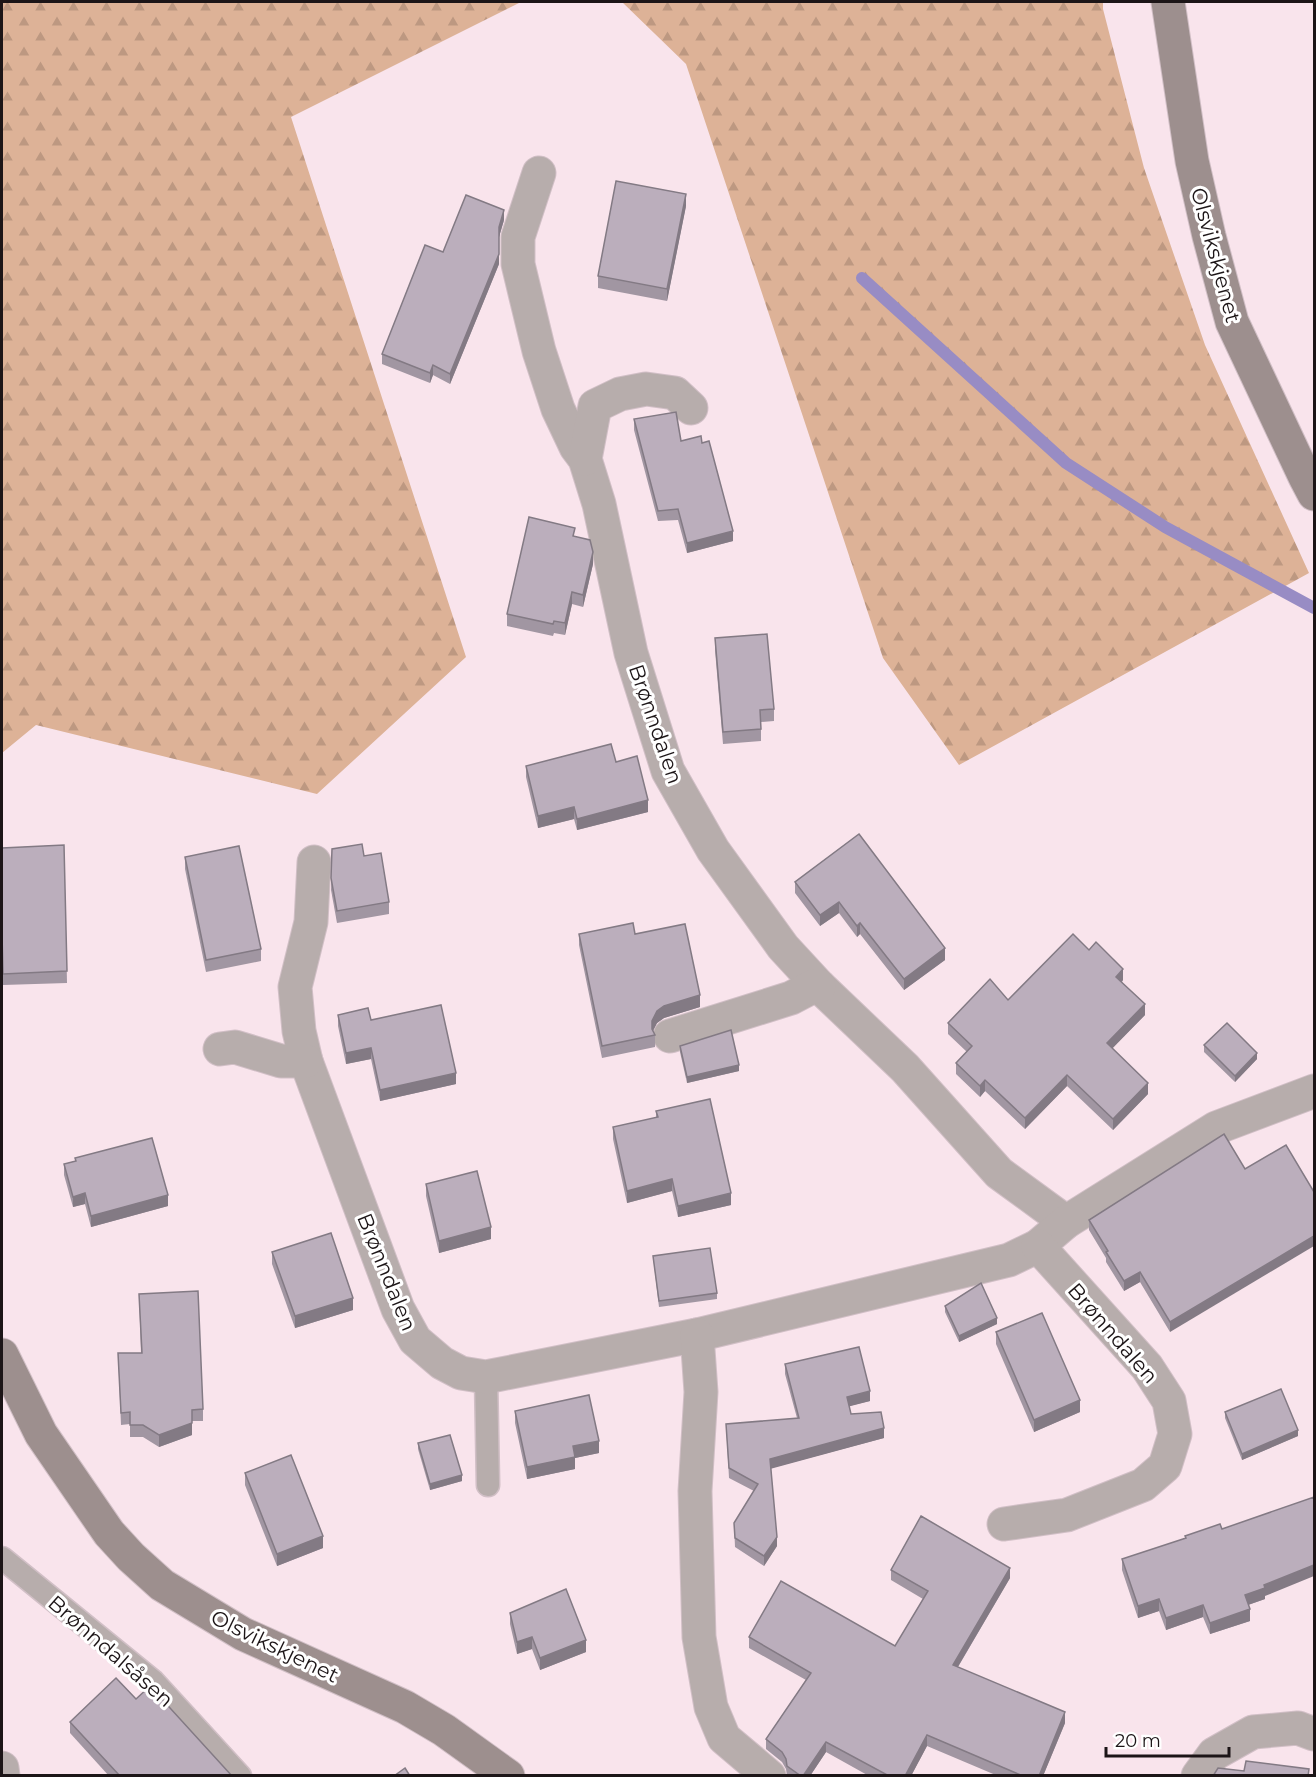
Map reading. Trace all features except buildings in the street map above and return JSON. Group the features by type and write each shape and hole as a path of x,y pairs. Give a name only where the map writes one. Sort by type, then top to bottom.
{"main road":[{"name":"Olsvikskjenet","path":"1168,2 1192,161 1232,322 1314,494"},
{"name":"Olsvikskjenet","path":"2,1355 40,1434 109,1533 162,1585 243,1634 405,1707 444,1730 508,1776"}],"street":[{"name":"Brønndalen","path":"539,173 518,237 518,264 539,351 555,400 576,447 585,459 599,504 631,653 668,771 713,850 783,947 819,986 905,1068 999,1173 1066,1222"},
{"name":"Brønndalen","path":"585,459 595,406 620,394 646,389 675,393 691,408"},
{"name":"Brønndalen","path":"314,862 311,922 295,987 299,1031 306,1061 398,1309 415,1340 442,1363 461,1373 486,1377 697,1335 1010,1260 1038,1246 1066,1222 1216,1128 1314,1091"},
{"path":"670,1036 791,998 814,986 819,986"},
{"path":"220,1049 235,1047 281,1061 306,1061"},
{"name":"Brønndalen","path":"1004,1524 1067,1515 1143,1485 1164,1466 1175,1434 1169,1401 1148,1367 1038,1246"},
{"path":"697,1335 700,1392 696,1491 699,1637 711,1707 724,1738 769,1776"},
{"path":"1198,1776 1214,1754 1252,1732 1298,1728 1314,1734"},
{"path":"2,1768 3,1776"}],"lane":[{"path":"486,1377 488,1485"},
{"name":"Brønndalsåsen","path":"2,1558 153,1681 240,1776"}],"green space":[{"path":"2,2 521,2 291,117 466,657 317,794 36,725 2,753"},
{"path":"622,2 1103,2 1144,168 1205,345 1309,573 959,765 883,658 686,64"}],"waterway":[{"path":"862,278 1066,463 1165,527 1314,608"}]}
